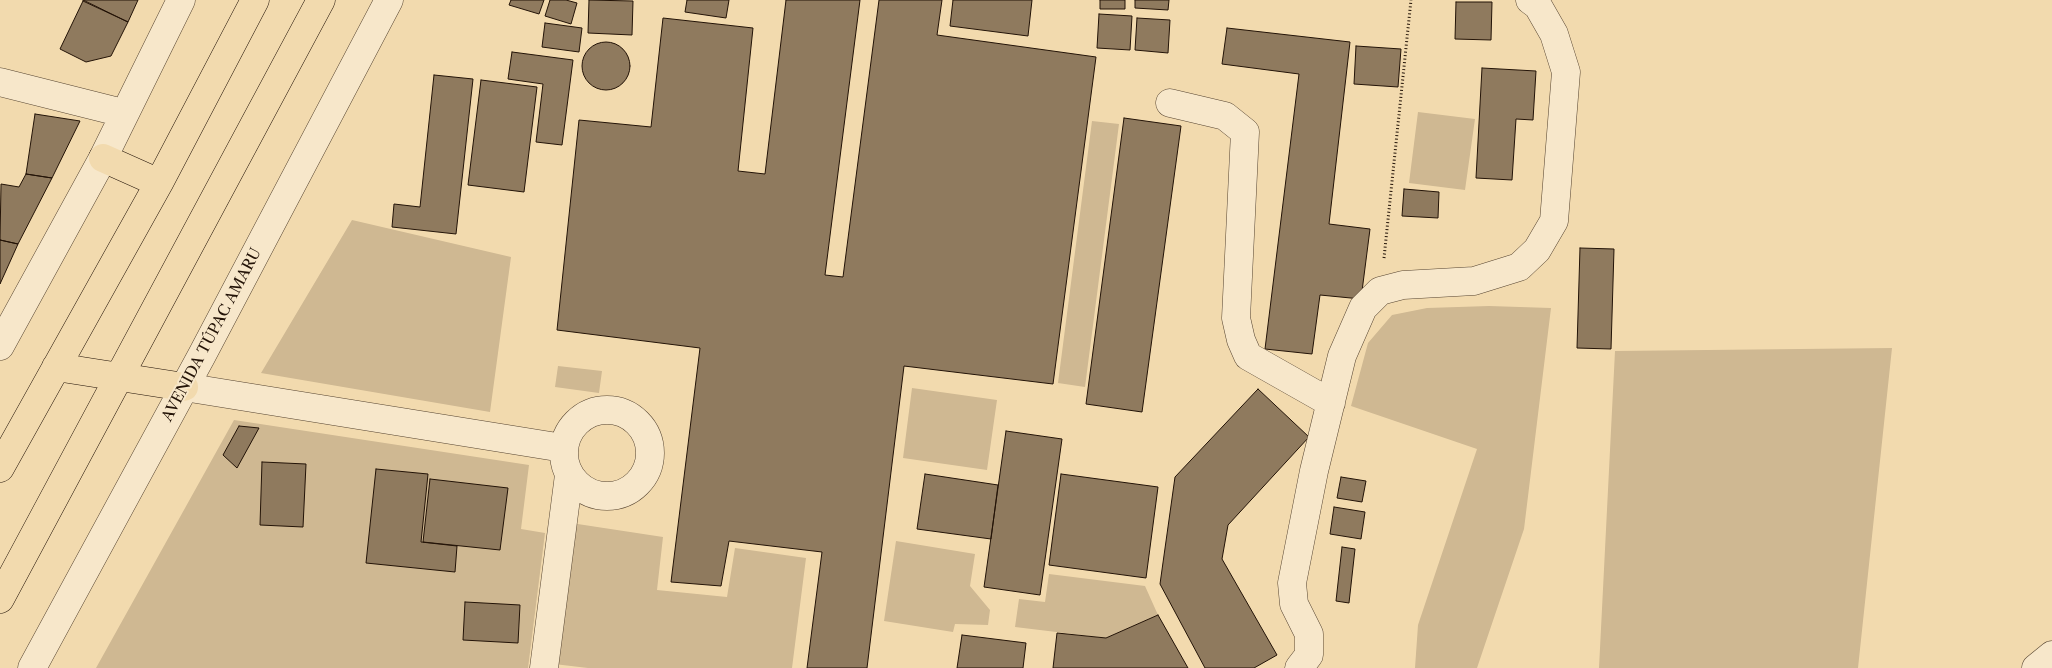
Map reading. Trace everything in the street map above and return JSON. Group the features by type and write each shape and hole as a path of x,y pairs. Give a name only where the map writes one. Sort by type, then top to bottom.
{"highway":[{"path":"0,468 160,183 255,0"},
{"path":"0,600 321,0"},
{"path":"103,158 160,183"},
{"path":"56,367 184,387"}],"street":[{"path":"0,346 103,158 123,113 181,0"},
{"name":"AVENIDA TÚPAC AMARU","path":"32,668 184,387 388,0"},
{"path":"1299,668 1309,655 1309,634 1294,604 1292,583 1342,356 1363,308 1380,291 1403,285 1474,281 1519,268 1537,250 1554,221 1566,72 1554,34 1538,6 1530,0"},
{"path":"0,82 123,113"},
{"path":"1170,104 1224,116 1245,132 1236,318 1241,340 1248,356 1331,403"},
{"path":"184,387 563,448"},
{"path":"600,410 614,410 628,415 639,424 647,436 650,450 649,465 643,478 632,488 620,495 605,497 591,494 579,487 569,476 564,463 563,448 567,435 575,424 586,415 600,410"},
{"path":"544,668 569,476"},
{"path":"2036,668 2052,655"}],"path":[{"path":"1380,291 1411,0"}],"shaded area":[{"path":"1418,112 1475,119 1465,190 1409,183"},
{"path":"1092,121 1119,124 1085,387 1058,383"},
{"path":"352,220 511,257 490,412 261,373"},
{"path":"1489,306 1551,308 1524,529 1477,668 1415,668 1418,625 1477,449 1351,406 1368,343 1392,315 1427,308"},
{"path":"1892,348 1858,668 1599,668 1615,351"},
{"path":"558,366 602,371 599,393 555,387"},
{"path":"912,388 997,400 987,470 903,458"},
{"path":"234,420 529,465 521,529 545,533 528,668 96,668"},
{"path":"571,523 663,537 657,590 727,597 735,548 806,558 792,668 588,668 554,664"},
{"path":"896,541 975,554 970,586 990,610 988,625 955,624 953,632 884,621"},
{"path":"1049,574 1145,586 1158,615 1106,638 1015,627 1019,599 1045,602"}],"building":[{"path":"83,0 138,0 128,22"},
{"path":"511,0 544,0 539,14 509,5"},
{"path":"550,0 566,0 577,3 571,24 545,16"},
{"path":"589,0 633,1 632,35 588,33"},
{"path":"687,0 729,0 726,18 685,12"},
{"path":"786,0 860,0 825,275 843,277 879,0 942,0 937,35 1096,57 1053,384 904,366 867,668 807,668 822,552 729,541 721,586 671,582 700,348 557,330 579,120 651,127 663,18 753,28 738,171 765,174"},
{"path":"953,0 1032,0 1028,36 950,26"},
{"path":"1100,0 1125,0 1125,9 1100,9"},
{"path":"1135,0 1169,0 1168,10 1135,8"},
{"path":"83,1 128,22 111,56 86,62 60,49"},
{"path":"1456,2 1492,2 1491,40 1455,39"},
{"path":"1099,14 1132,16 1130,50 1097,48"},
{"path":"1137,18 1170,20 1168,53 1135,50"},
{"path":"545,23 582,28 579,52 542,47"},
{"path":"1227,28 1350,42 1329,224 1370,229 1361,299 1320,295 1312,354 1265,349 1299,74 1222,64"},
{"path":"606,42 615,44 623,49 628,57 630,66 628,75 623,83 615,88 606,90 597,88 589,83 584,75 582,66 584,57 589,49 597,44"},
{"path":"1356,46 1401,49 1398,87 1354,84"},
{"path":"512,52 573,60 562,145 536,142 543,84 508,79"},
{"path":"1482,68 1536,71 1533,120 1516,119 1512,180 1476,178"},
{"path":"434,75 473,79 456,234 392,227 394,204 420,207"},
{"path":"481,80 537,87 524,192 468,185"},
{"path":"35,114 80,121 52,178 26,174"},
{"path":"1124,118 1181,126 1142,412 1086,404"},
{"path":"26,174 52,178 18,244 0,240 1,184 19,187"},
{"path":"1404,189 1439,192 1438,218 1402,216"},
{"path":"0,240 18,244 0,284"},
{"path":"1580,248 1614,249 1611,349 1577,348"},
{"path":"1258,389 1309,437 1228,525 1222,559 1277,655 1254,668 1205,668 1160,584 1175,477"},
{"path":"239,426 259,428 237,468 223,455"},
{"path":"1006,431 1062,439 1040,595 984,587"},
{"path":"262,462 306,464 303,527 260,525"},
{"path":"376,469 428,474 421,542 457,546 455,572 366,563"},
{"path":"925,474 998,485 991,539 917,529"},
{"path":"1061,474 1158,487 1146,578 1049,565"},
{"path":"1341,477 1366,481 1362,502 1337,498"},
{"path":"430,479 508,488 500,550 423,542"},
{"path":"1334,507 1365,512 1361,539 1330,534"},
{"path":"1342,547 1355,549 1349,603 1336,601"},
{"path":"465,602 520,605 518,643 463,640"},
{"path":"1158,615 1188,668 1053,668 1057,633 1106,638"},
{"path":"962,635 1026,643 1023,668 957,668"}]}
